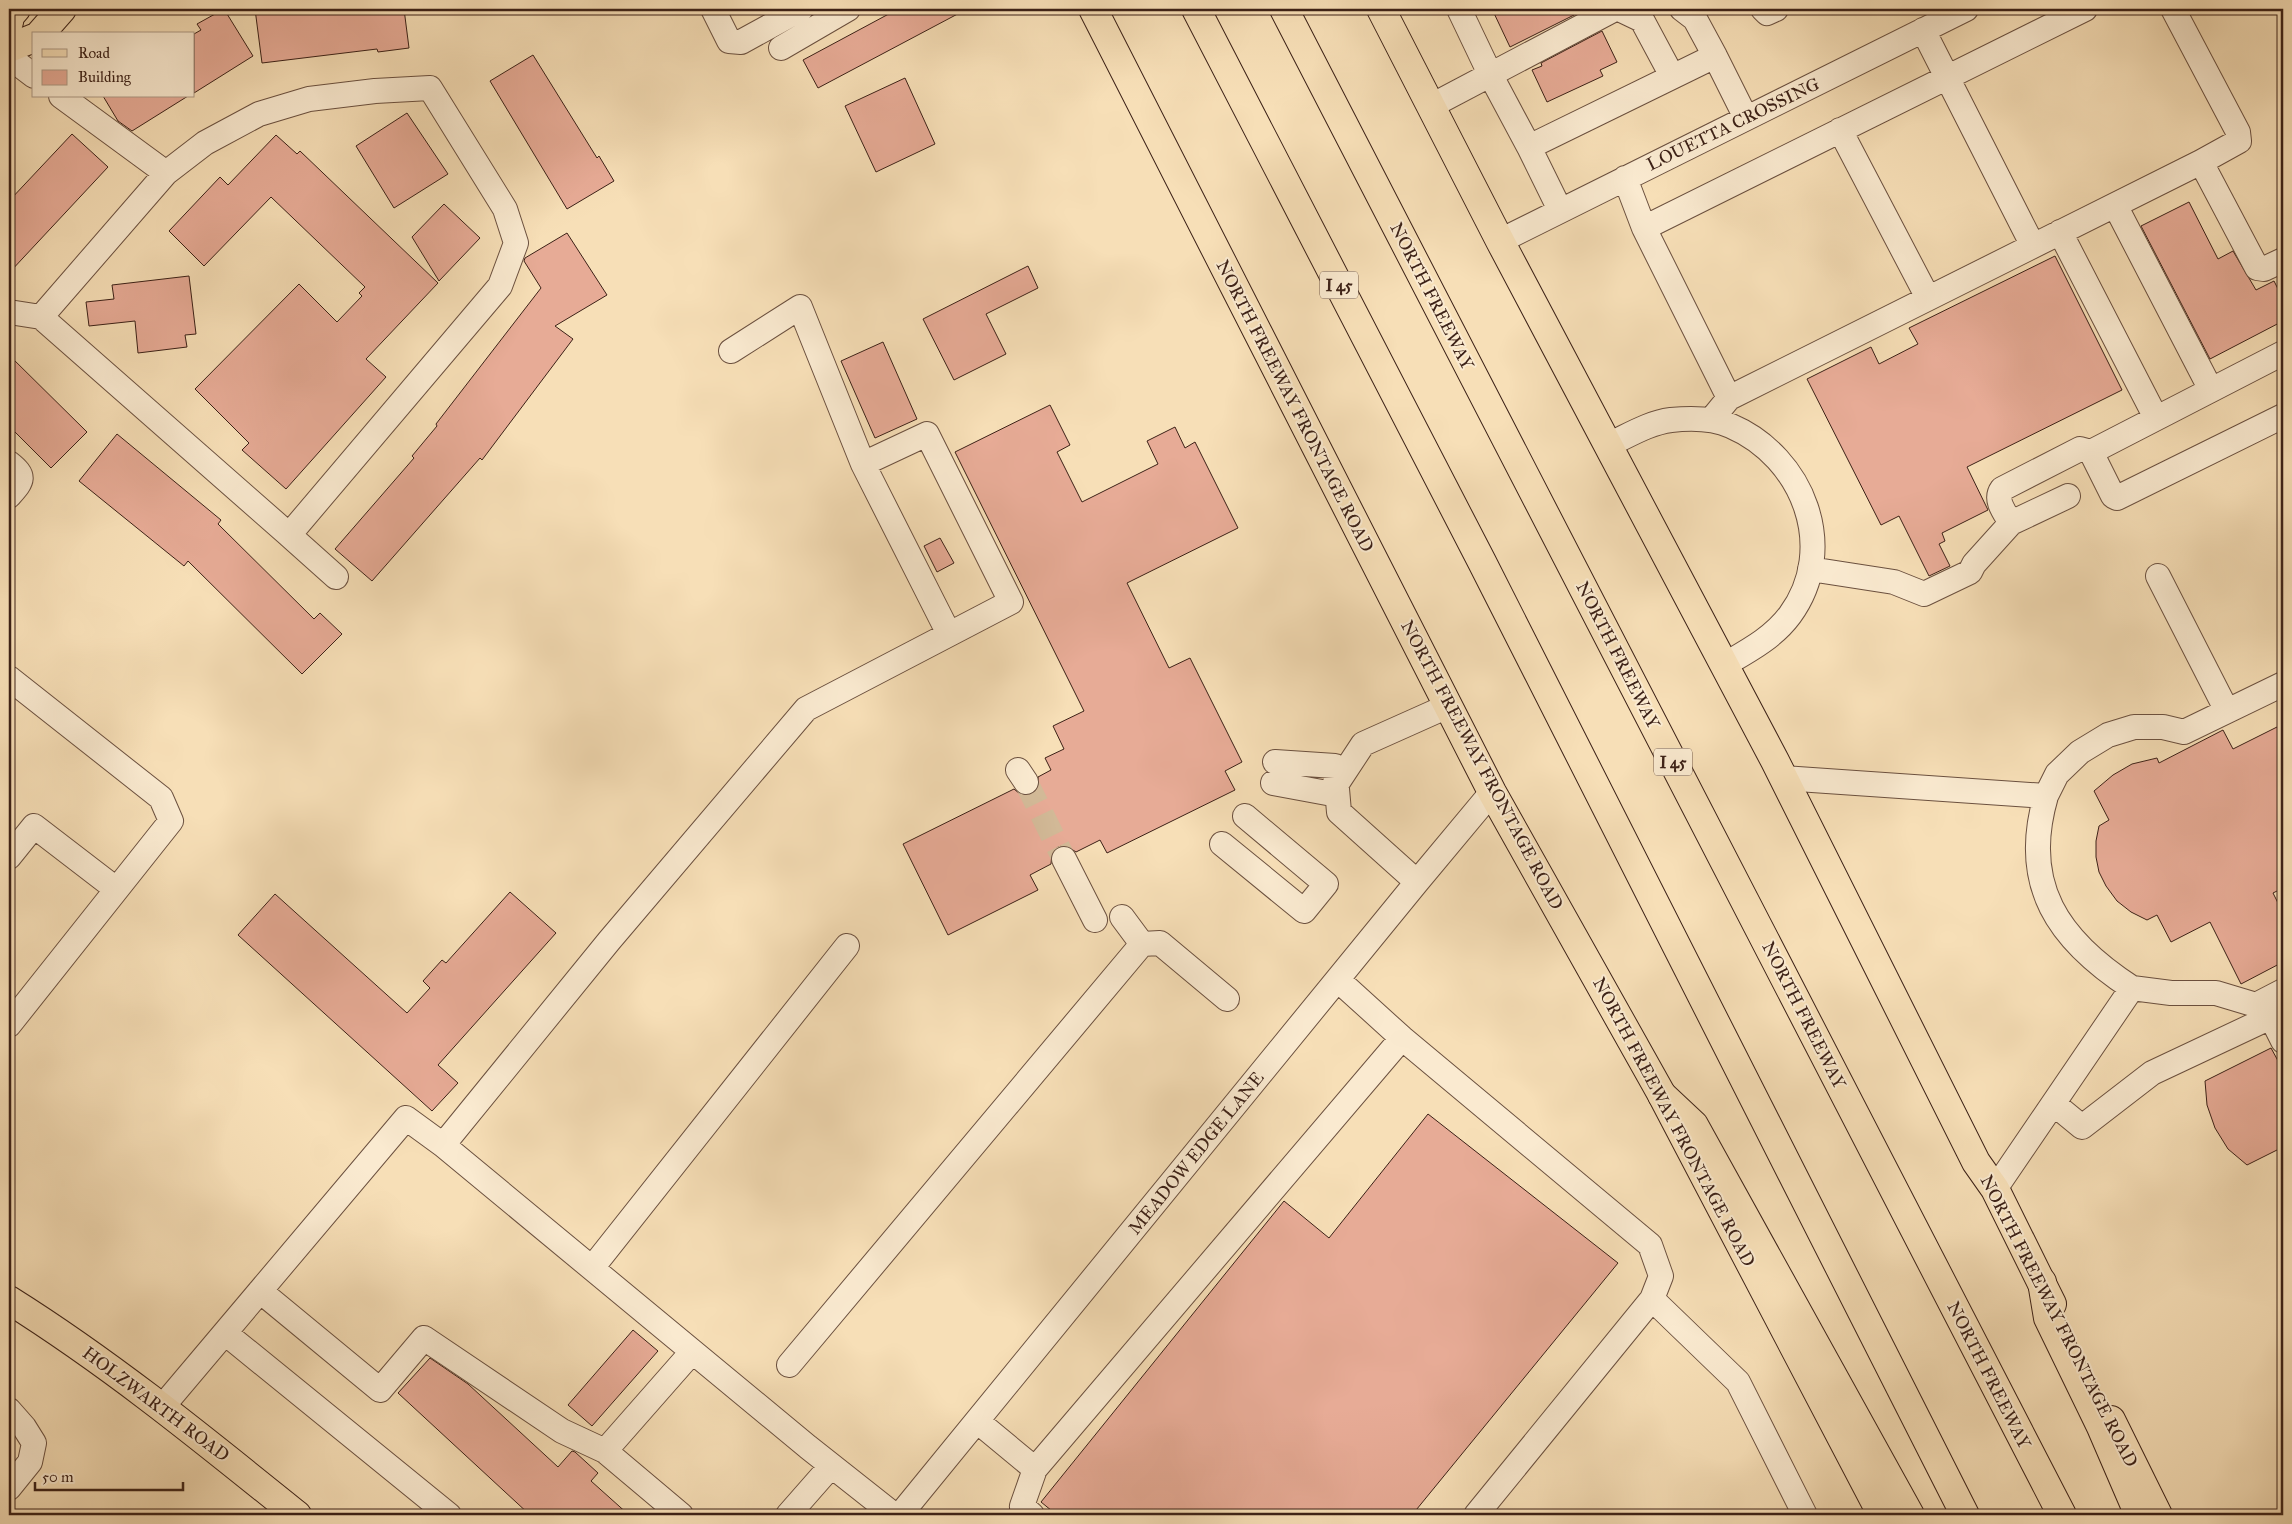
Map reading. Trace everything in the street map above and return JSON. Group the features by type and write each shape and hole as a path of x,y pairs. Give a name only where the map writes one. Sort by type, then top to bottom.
{"main road":[{"path":"42,32 62,9"},
{"name":"NORTH FREEWAY FRONTAGE ROAD","path":"1093,9 1492,792 1662,1095 1882,1515"},
{"name":"I 45","path":"1196,9 1482,562 1965,1515"},
{"name":"NORTH FREEWAY","path":"1284,9 2062,1515"},
{"name":"NORTH FREEWAY FRONTAGE ROAD","path":"1381,9 1500,241 1783,778 1976,1162 1995,1189 2158,1515"},
{"path":"9,48 32,39"},
{"path":"1662,1095 1694,1125 1910,1515"},
{"path":"2042,1282 2048,1318 2101,1427 2139,1515"},
{"name":"HOLZWARTH ROAD","path":"9,1300 56,1330 163,1406 298,1515"}],"street":[{"path":"712,9 729,41 740,42 801,9"},
{"path":"781,48 848,9"},
{"path":"1459,9 1560,210"},
{"path":"1431,106 1615,9"},
{"path":"1620,9 1642,20 1672,76"},
{"path":"1682,9 1695,19 1746,118"},
{"path":"1763,9 1767,13 1776,9"},
{"name":"LOUETTA CROSSING","path":"1500,241 1966,9"},
{"path":"1644,228 2085,9"},
{"path":"1711,420 1729,398 2239,142 2238,132 2173,9"},
{"path":"1923,30 2033,246"},
{"path":"1529,147 1715,56"},
{"path":"9,58 32,75"},
{"path":"41,317 166,174 205,143 260,114 309,99 376,91 430,88 505,209 516,243 500,286 289,534"},
{"path":"64,98 166,174"},
{"path":"1840,130 1928,298"},
{"path":"2201,162 2257,268 2264,269 2283,260"},
{"path":"1625,178 1644,228 1729,398"},
{"path":"2115,205 2211,390"},
{"path":"2060,232 2156,418"},
{"path":"731,351 800,307 863,464 949,634"},
{"path":"9,312 41,317 336,577"},
{"path":"2011,523 1999,500 1999,494 2002,489 2080,449 2090,452 2283,353"},
{"path":"2090,452 2113,496 2117,498 2283,416"},
{"path":"1608,445 1650,425 1670,420 1711,420 1730,425 1768,449 1782,463 1798,487 1808,513 1812,533 1810,569 1791,614 1775,633 1724,665"},
{"path":"443,1145 609,941 806,709 1011,602 927,434 863,464"},
{"path":"9,463 22,477 21,482 9,496"},
{"path":"1810,569 1894,582 1924,594 1970,572 1974,564 2011,523 2068,496"},
{"path":"2158,576 2227,711"},
{"path":"9,678 161,798 171,820 9,1025"},
{"path":"2283,684 2184,732 2163,727 2134,727 2108,735 2080,752 2057,774 2046,796 2039,819 2037,855 2042,883 2051,906 2067,933 2103,969 2132,988 2171,993 2216,993 2264,1011 2283,1041"},
{"path":"1338,782 1363,744 1448,706"},
{"path":"1274,773 1335,766 1338,782 1339,812 1417,882"},
{"path":"1783,778 2046,796"},
{"name":"MEADOW EDGE LANE","path":"900,1515 1492,792"},
{"path":"1222,844 1304,910 1326,884 1245,816"},
{"path":"9,857 34,826 116,889"},
{"path":"1064,859 1095,920"},
{"path":"1122,916 1142,944"},
{"path":"789,1364 1142,944 1160,942 1227,999"},
{"path":"592,1268 847,946"},
{"path":"1338,980 1402,1038 1650,1245 1661,1276 1652,1299 1476,1515"},
{"path":"1995,1189 2132,988"},
{"path":"2054,1104 2082,1127 2152,1073 2264,1011 2283,991"},
{"path":"1032,1515 1022,1506 1035,1469 1402,1038"},
{"path":"163,1406 406,1118 443,1145 692,1352 894,1515"},
{"path":"260,1291 380,1390 424,1338 562,1431 605,1451 681,1515"},
{"path":"1652,1299 1738,1382 1805,1515"},
{"path":"225,1333 449,1515"},
{"path":"605,1451 692,1352"},
{"path":"9,1410 24,1427 34,1443 30,1462 9,1488"},
{"path":"977,1421 1035,1469"},
{"path":"788,1515 831,1466"}],"building":[{"path":"224,9 253,56 195,92 195,33 201,30 197,24"},
{"path":"255,9 404,9 409,48 378,52 377,49 262,63"},
{"path":"898,9 967,9 818,88 803,60"},
{"path":"1492,9 1586,9 1510,47"},
{"path":"1602,31 1617,62 1600,70 1603,76 1547,102 1532,70 1542,66 1541,63"},
{"path":"533,55 597,158 599,156 614,181 567,209 490,81"},
{"path":"905,78 935,144 876,172 845,106"},
{"path":"104,98 185,98 132,131 118,121"},
{"path":"407,113 448,174 394,208 356,146"},
{"path":"72,134 108,167 9,273 9,201"},
{"path":"276,135 297,154 300,151 438,283 366,359 386,377 286,489 242,450 249,443 195,389 299,284 337,322 362,296 359,293 365,287 271,197 204,266 169,231 220,177 228,185"},
{"path":"2189,202 2218,259 2233,251 2256,290 2274,281 2283,299 2283,321 2210,359 2141,226"},
{"path":"444,204 480,238 439,281 412,237"},
{"path":"567,233 607,295 555,326 573,339 482,460 480,458 372,581 335,549 414,458 412,456 437,426 436,424 541,288 524,261 525,258"},
{"path":"2055,256 2122,390 1967,467 1988,510 1942,533 1945,541 1939,544 1950,566 1929,576 1899,516 1881,525 1807,379 1871,347 1879,364 1918,344 1909,328"},
{"path":"1028,266 1038,288 986,314 1006,354 954,380 923,319"},
{"path":"189,276 196,334 185,335 187,347 138,353 135,321 89,326 86,302 114,299 112,285"},
{"path":"883,342 917,419 875,438 841,361"},
{"path":"9,355 87,432 51,468 9,426"},
{"path":"1050,405 1070,445 1057,452 1082,502 1158,464 1147,441 1175,427 1185,448 1195,442 1238,528 1127,583 1169,668 1190,658 1242,762 1225,771 1235,790 1107,853 1100,840 1076,852 1065,845 1058,847 1052,852 1051,864 1030,875 1038,890 948,935 903,844 1014,789 1020,794 1027,796 1034,793 1038,788 1038,777 1051,770 1045,758 1064,749 1053,726 1084,711 955,452"},
{"path":"117,434 221,520 218,524 314,619 320,613 342,634 302,674 188,561 184,566 79,481"},
{"path":"940,538 954,563 937,572 924,546"},
{"path":"2283,724 2283,888 2273,893 2283,913 2283,962 2241,984 2210,922 2171,942 2157,915 2147,920 2131,912 2117,901 2099,872 2096,857 2096,841 2099,826 2109,820 2094,791 2113,775 2132,764 2157,758 2159,763 2223,730 2233,749"},
{"path":"510,892 556,933 438,1065 458,1083 432,1111 238,935 275,894 407,1013 430,988 423,981 442,960 446,963"},
{"path":"2271,1048 2283,1070 2283,1147 2247,1165 2228,1149 2215,1128 2207,1105 2205,1081"},
{"path":"1428,1114 1618,1263 1412,1515 1057,1515 1041,1502 1284,1201 1329,1238"},
{"path":"633,1330 658,1351 592,1426 568,1405"},
{"path":"430,1358 468,1384 558,1467 572,1451 575,1452 598,1473 591,1481 629,1515 530,1515 398,1393"}],"tunnel":[{"path":"1026,782 1064,859"}]}
